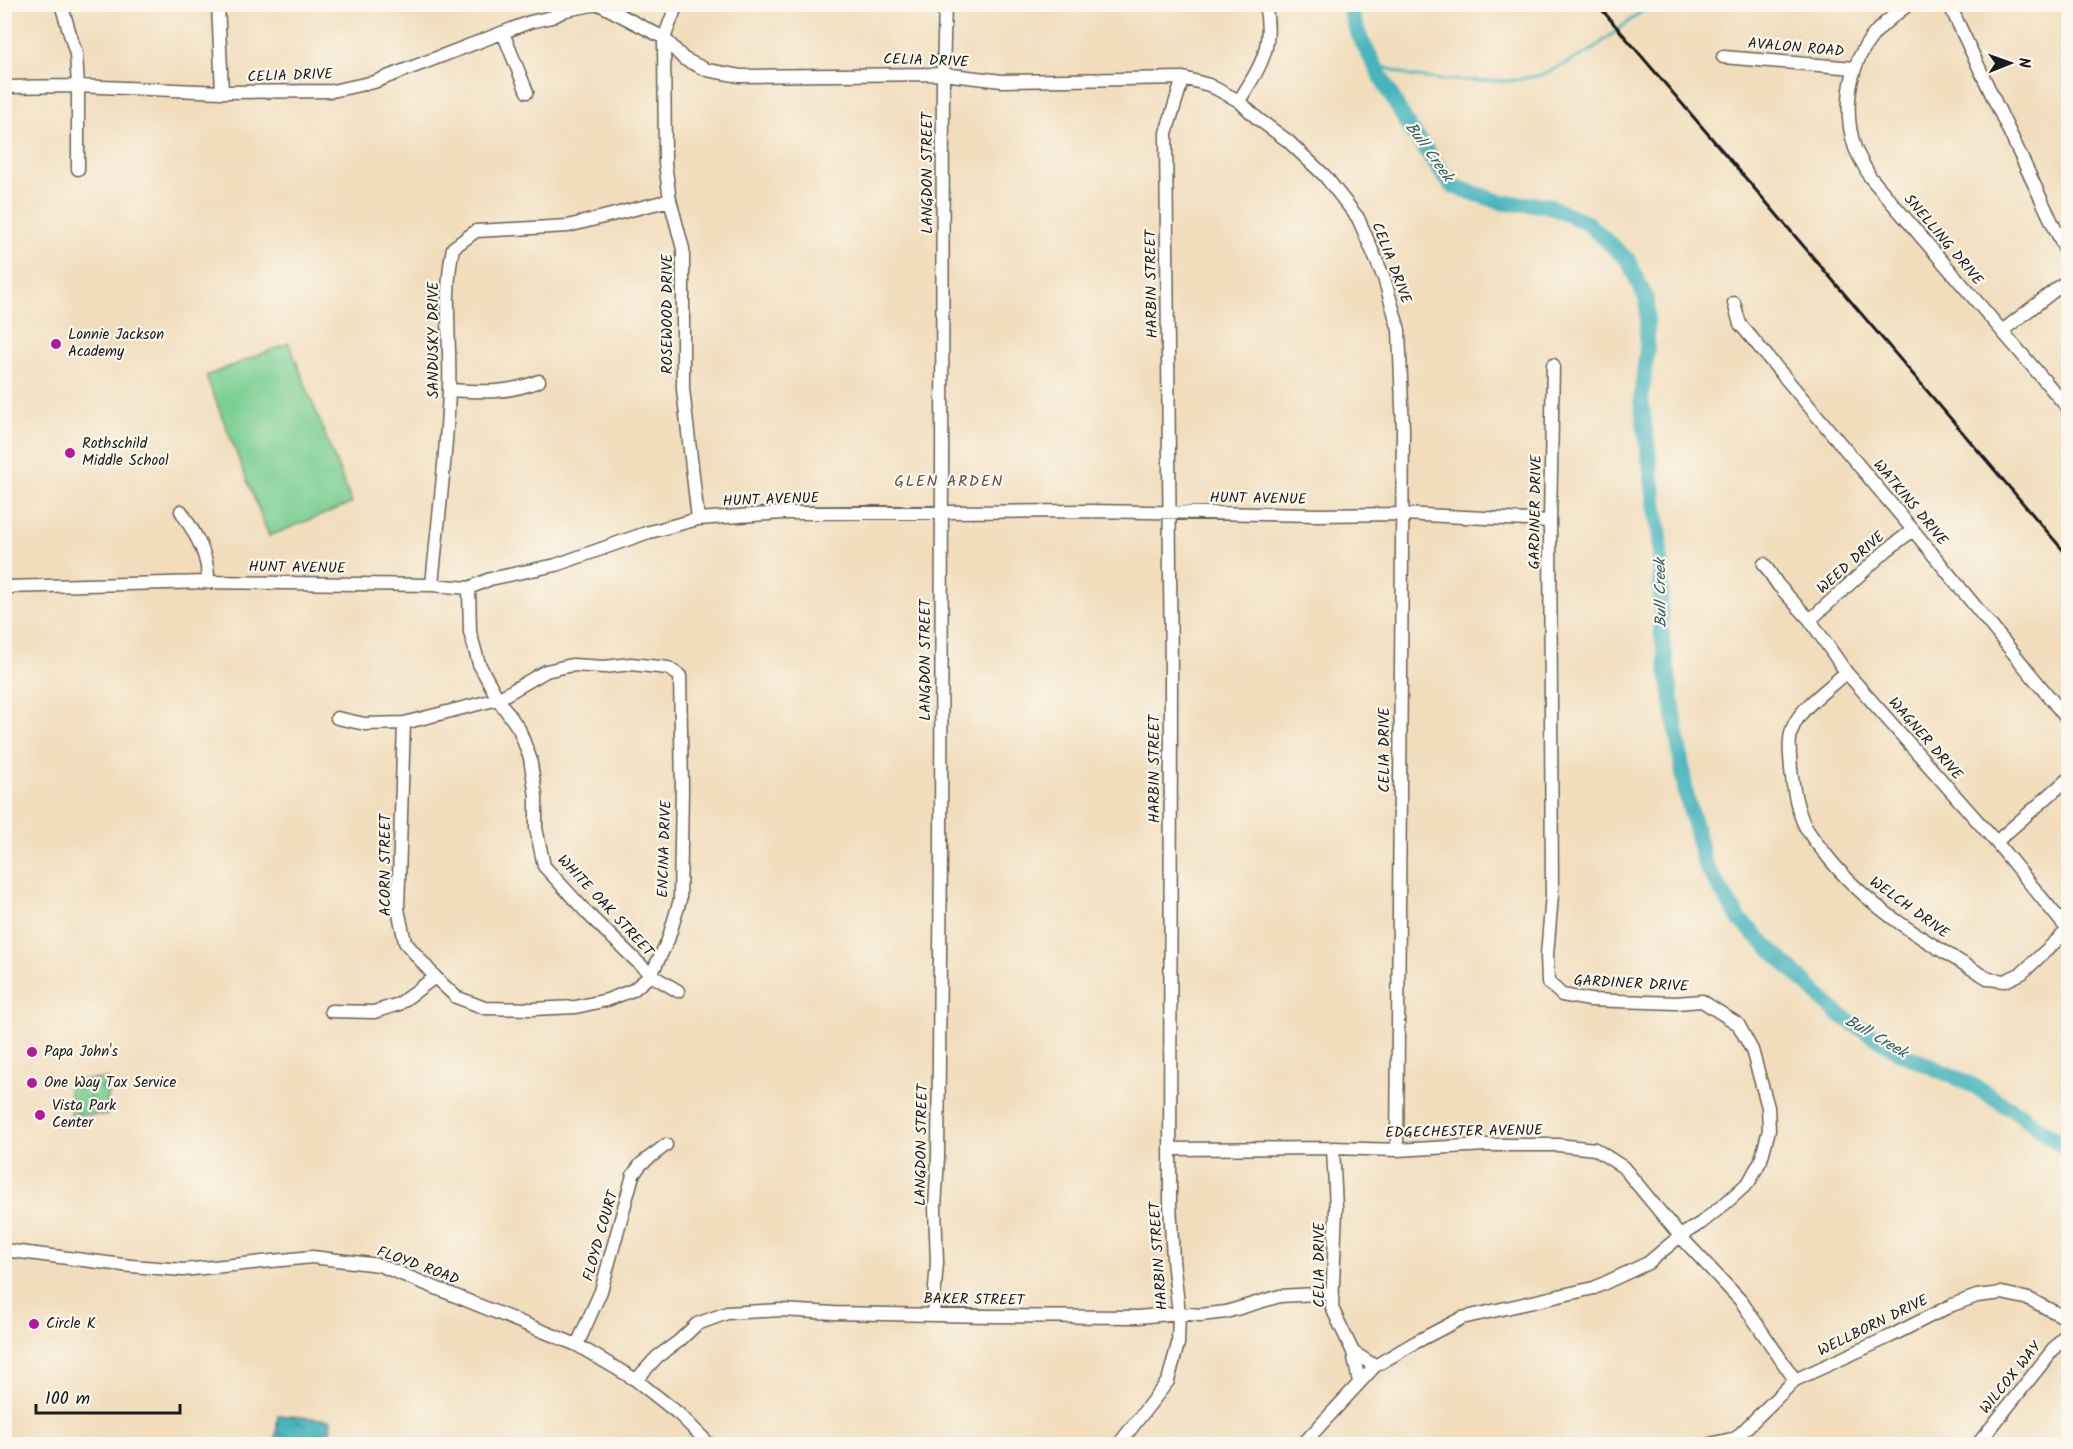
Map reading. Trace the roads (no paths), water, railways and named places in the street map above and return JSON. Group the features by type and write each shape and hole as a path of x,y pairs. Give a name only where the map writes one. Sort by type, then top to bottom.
{"street":[{"path":"62,4 76,54 78,169"},
{"path":"218,4 222,92"},
{"name":"CELIA DRIVE","path":"4,87 78,86 222,92 332,91 374,82 566,10 599,4 664,38 684,59 707,70 740,76 943,74 1002,81 1183,78 1209,85 1239,101 1258,119 1288,141 1325,176 1358,218 1383,278 1399,330 1403,430 1397,1150"},
{"name":"ROSEWOOD DRIVE","path":"677,4 664,38 665,163 670,200 683,249 683,389 698,519"},
{"name":"LANGDON STREET","path":"933,1314 937,1262 935,1208 938,1146 945,4"},
{"path":"1239,101 1258,70 1268,44 1269,25 1265,4"},
{"name":"AVALON ROAD","path":"1723,57 1854,68 1863,48 1872,36 1885,22 1908,4"},
{"path":"1949,4 2068,256"},
{"path":"503,33 527,92"},
{"name":"SNELLING DRIVE","path":"1854,68 1849,115 1851,132 1856,150 1870,177 2068,408"},
{"name":"HARBIN STREET","path":"1119,1444 1168,1381 1178,1344 1179,1313 1170,1203 1166,133 1183,78"},
{"name":"SANDUSKY DRIVE","path":"432,585 449,390 450,346 447,311 453,248 476,231 568,226 670,200"},
{"path":"2002,331 2068,280"},
{"name":"WATKINS DRIVE","path":"1734,303 1740,324 1913,530 2068,720"},
{"name":"GARDINER DRIVE","path":"1303,1444 1375,1366 1416,1342 1462,1318 1594,1288 1648,1263 1680,1236 1701,1223 1749,1182 1761,1160 1769,1130 1768,1107 1752,1050 1738,1024 1718,1010 1702,1001 1676,1003 1571,997 1562,995 1548,982 1547,955 1552,895 1550,521 1553,365"},
{"path":"449,390 491,393 520,388 539,381"},
{"path":"181,511 199,542 208,566 208,582"},
{"path":"1149,512 1169,528"},
{"name":"HUNT AVENUE","path":"4,587 208,582 432,585 469,588 490,579 556,565 645,533 698,519 782,513 1402,514 1550,521"},
{"name":"WEED DRIVE","path":"1810,621 1887,550 1913,530"},
{"name":"WAGNER DRIVE","path":"1764,564 1778,585 1810,621 1846,672 1995,842 2068,930"},
{"name":"WHITE OAK STREET","path":"469,588 470,632 479,664 498,699 519,729 530,758 536,796 536,828 544,866 588,914 651,975 678,992"},
{"name":"ENCINA DRIVE","path":"498,699 546,671 572,665 604,667 631,664 668,668 680,676 680,900 668,940 651,975"},
{"name":"WELCH DRIVE","path":"1846,672 1828,687 1795,723 1790,747 1793,788 1799,811 1806,828 1836,868 1863,896 1896,921 1989,980 2005,981 2022,973 2068,930"},
{"path":"337,718 365,724 404,723 498,699"},
{"name":"ACORN STREET","path":"404,723 398,909 405,942 435,977 456,998 485,1008 531,1009 576,1007 607,1000 633,990 651,975"},
{"path":"1995,842 2068,779"},
{"path":"331,1011 374,1012 399,1004 435,977"},
{"name":"FLOYD COURT","path":"577,1345 601,1291 633,1175 641,1164 666,1145"},
{"name":"EDGECHESTER AVENUE","path":"1171,1149 1397,1150 1486,1145 1558,1145 1595,1149 1623,1167 1680,1236 1741,1301 1795,1380"},
{"name":"CELIA DRIVE","path":"1334,1148 1336,1208 1332,1308 1353,1352 1359,1382"},
{"name":"FLOYD ROAD","path":"4,1250 183,1270 312,1257 378,1265 577,1345 636,1380 679,1414 709,1444"},
{"name":"BAKER STREET","path":"636,1380 657,1357 697,1324 727,1313 781,1310 834,1313 1138,1317 1179,1313 1209,1314 1248,1306 1280,1296 1332,1293"},
{"name":"WELLBORN DRIVE","path":"1710,1444 1737,1441 1795,1380 1952,1305 1977,1296 2002,1293 2029,1299 2068,1319"},
{"name":"WILCOX WAY","path":"1978,1444 2068,1331"},
{"path":"1353,1352 1375,1366"}],"water":[{"path":"278,1415 331,1420 329,1444 275,1444"}],"waterway":[{"name":"Bull Creek","path":"1347,4 1361,40 1407,124 1452,186 1504,203 1547,205 1587,223 1628,260 1647,301 1647,348 1641,399 1660,538 1661,629 1686,794 1705,865 1740,920 1838,1014 1899,1052 1972,1085 2023,1116 2068,1150"},
{"path":"1373,63 1410,76 1443,80 1508,81 1542,75 1589,52 1641,12 1660,4"}],"railway":[{"path":"1597,4 2068,556"}],"place":[{"name":"Lonnie Jackson Academy","path":"56,344"},
{"name":"Rothschild Middle School","path":"70,453"},
{"name":"Papa John's","path":"32,1052"},
{"name":"One Way Tax Service","path":"32,1083"},
{"name":"Vista Park Center","path":"40,1115"},
{"name":"Circle K","path":"34,1324"}],"district":[{"name":"GLEN ARDEN","path":"949,481"}]}
